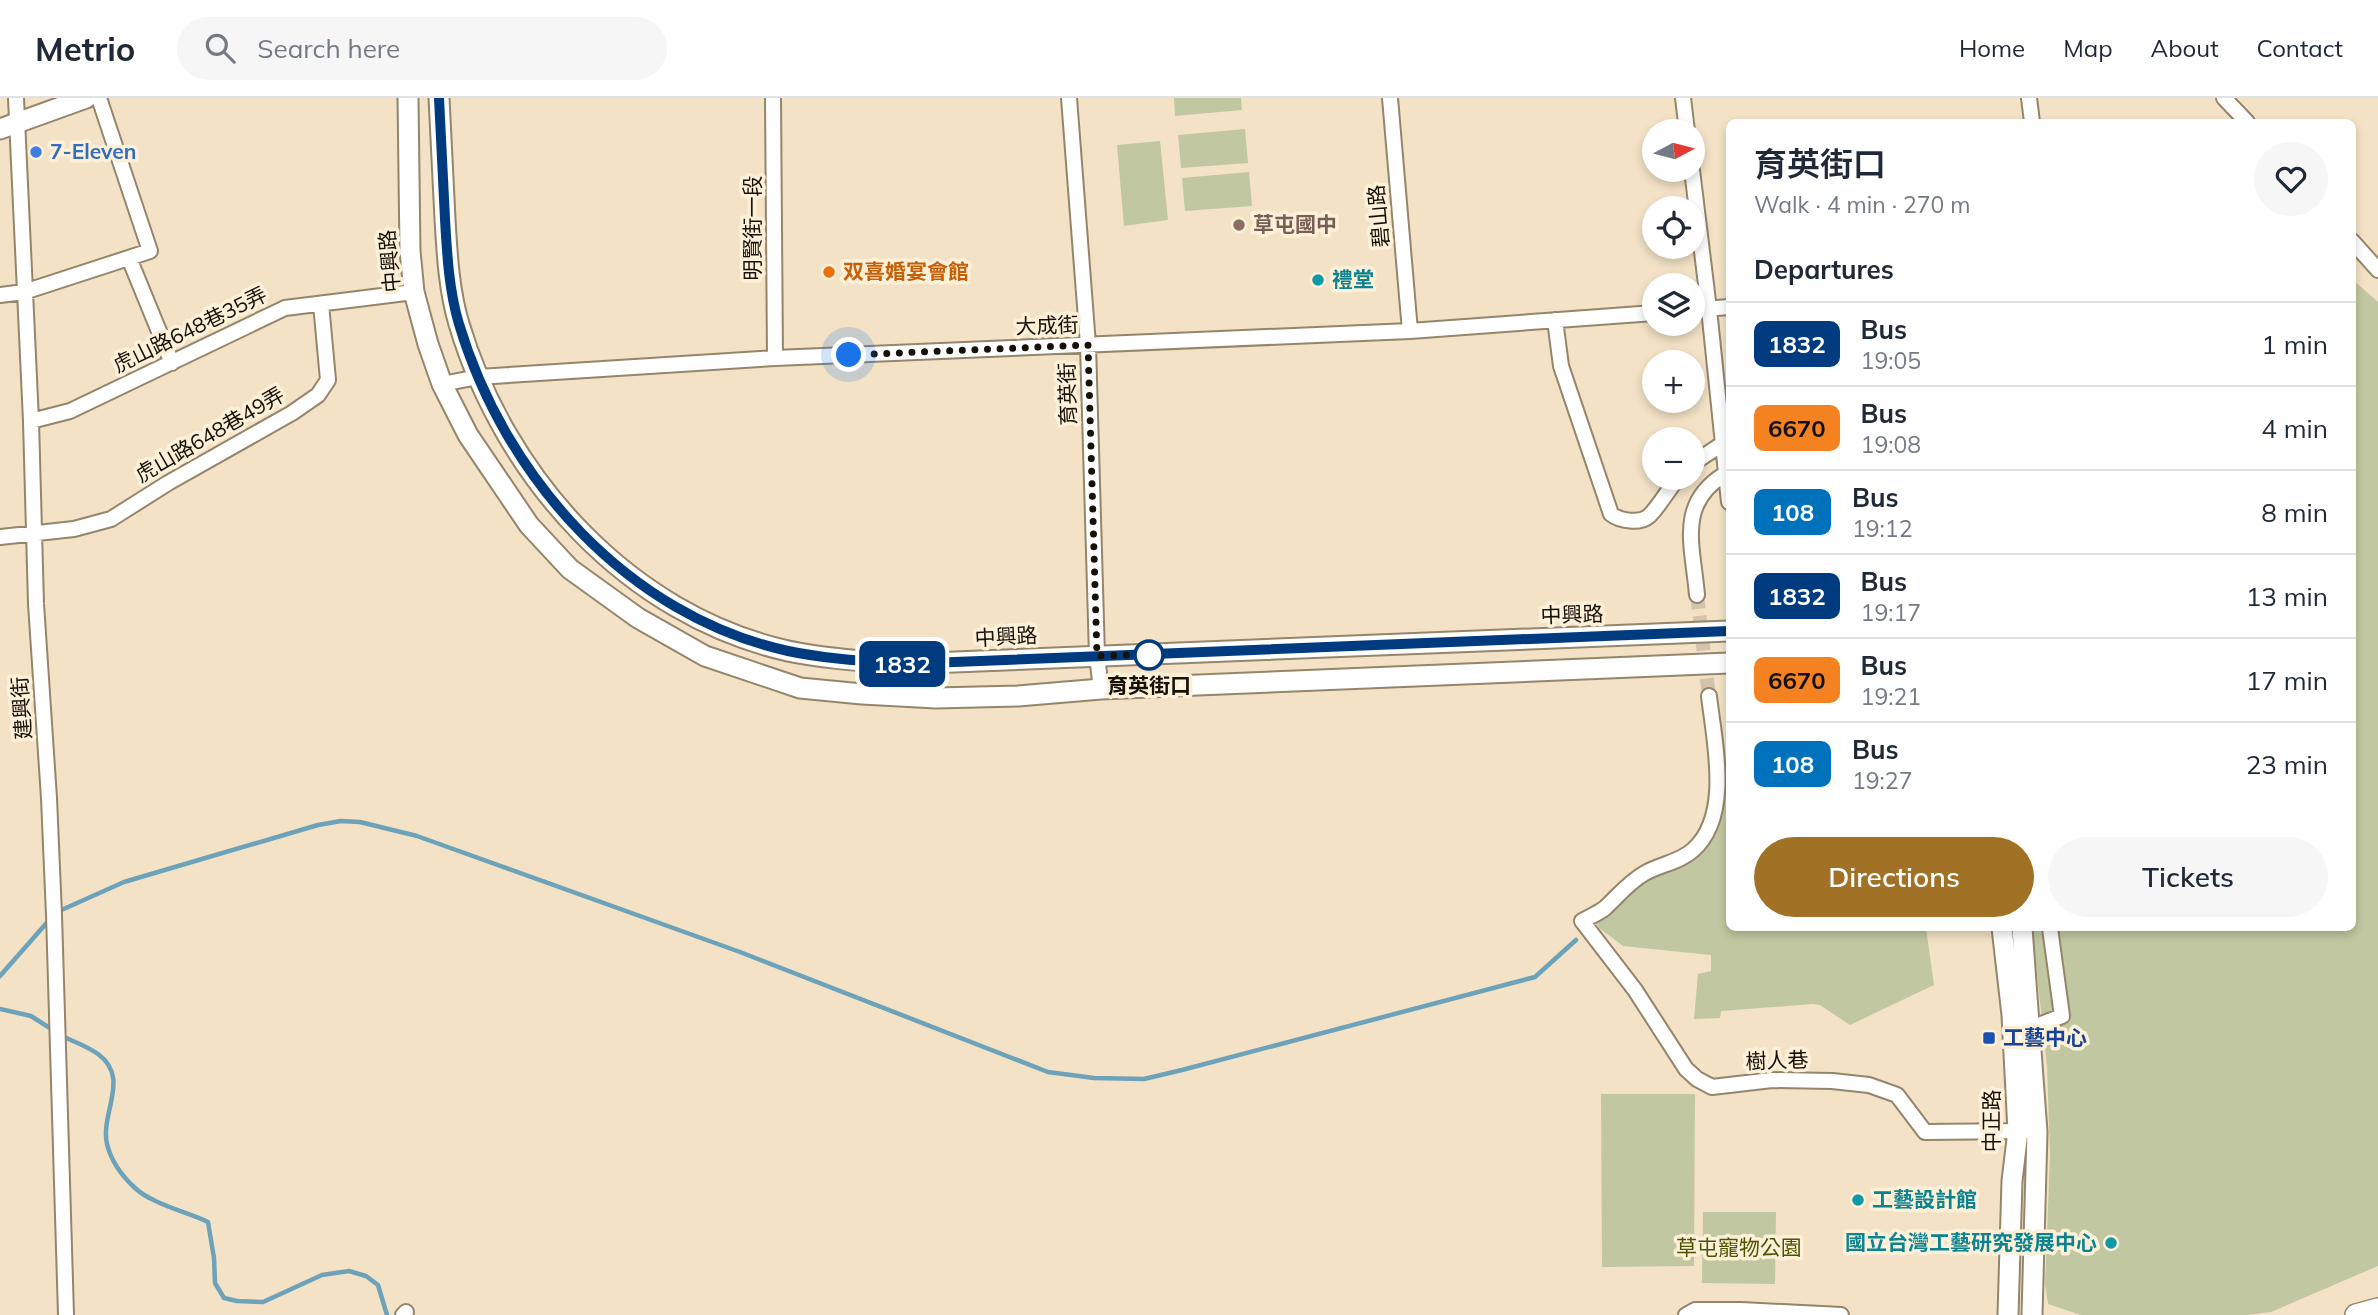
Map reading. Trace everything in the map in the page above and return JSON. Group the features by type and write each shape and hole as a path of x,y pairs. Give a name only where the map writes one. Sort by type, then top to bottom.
{"main road":[{"path":"2356,1315 2378,1309"}],"street":[{"name":"建興街","path":"16,98 9,125 24,292 33,534 54,922 66,1315"},
{"path":"9,125 86,98"},
{"path":"0,295 24,292 150,251 99,98"},
{"name":"中興路","path":"408,98 410,251 414,292 442,384 468,435 529,525 570,569 638,618 705,656 800,688 862,694 977,697 1101,689 1726,663"},
{"name":"中興路","path":"439,98 448,266 458,323 478,377 497,417 522,460 567,520 626,575 697,618 788,651 848,660 904,664 1726,631"},
{"name":"明賢街一段","path":"773,98 775,358"},
{"name":"育英街","path":"1069,98 1088,345 1097,656 1101,689"},
{"name":"碧山路","path":"1390,98 1410,331"},
{"path":"1683,98 1686,119"},
{"path":"2029,98 2032,119"},
{"path":"2224,98 2244,119"},
{"path":"1693,182 1726,481"},
{"path":"2356,245 2378,270"},
{"path":"129,258 172,363"},
{"name":"虎山路648巷35弄","path":"30,421 70,411 285,308 414,292"},
{"name":"虎山路648巷49弄","path":"0,537 74,529 111,519 318,395 328,380 321,304"},
{"path":"1705,309 1726,307"},
{"name":"大成街","path":"442,384 478,377 775,358 1410,331 1642,314"},
{"path":"1555,320 1561,366 1611,514 1619,520 1649,517 1669,490"},
{"path":"1705,455 1722,444"},
{"path":"1697,594 1690,521 1696,503 1706,489 1725,474"},
{"name":"樹人巷","path":"1709,696 1717,799 1712,825 1694,849 1645,873 1621,891 1604,909 1582,921 1635,990 1686,1069 1712,1087 1772,1080 1869,1085 1897,1095 1925,1132 2027,1132"},
{"name":"中正路","path":"2003,931 2022,1027"},
{"name":"中正路","path":"2022,931 2022,1027 2032,1315"},
{"path":"2022,1027 2062,1016 2050,931"},
{"name":"中正路","path":"2008,1315 2012,1181 2027,1132"},
{"path":"1686,1315 1696,1310 1841,1315"}],"green space":[{"path":"1174,98 1241,98 1242,110 1175,116"},
{"path":"1245,129 1248,163 1181,168 1178,135"},
{"path":"1160,141 1168,220 1124,226 1117,145"},
{"path":"1249,172 1252,206 1185,211 1182,178"},
{"path":"2356,283 2378,302 2378,1266 2271,1312 2247,1315 2081,1315 2048,1304 2045,1284 2050,1155 2047,1066 2032,931 2356,931"},
{"path":"1720,763 1726,774 1726,931 1926,931 1934,985 1850,1025 1820,1005 1813,1004 1721,1011 1720,1018 1694,1019 1698,974 1711,971 1711,955 1623,946 1599,928 1594,918 1706,833"},
{"path":"1601,1094 1695,1094 1694,1266 1602,1267"},
{"name":"草屯寵物公園","path":"1703,1212 1776,1212 1775,1284 1702,1283"}],"waterway":[{"path":"57,912 124,882 318,825 341,821 360,822 417,836 740,952 1048,1072 1094,1078 1144,1079 1535,977 1576,940"},
{"path":"0,976 51,918"},
{"path":"0,1009 31,1016 53,1030"},
{"path":"60,1035 98,1054 108,1063 114,1085 107,1120 107,1144 121,1173 142,1194 208,1222 215,1283 224,1298 263,1302 322,1275 349,1271 366,1276 378,1285 387,1315"}],"tunnel":[{"path":"1697,595 1709,696"}],"bus line":[{"name":"1832","path":"439,98 448,266 458,323 478,377 497,417 522,460 567,520 626,575 697,618 788,651 848,660 904,664 1726,631"}],"place":[{"name":"7-Eleven","path":"36,152"},
{"name":"草屯國中","path":"1239,225"},
{"name":"双喜婚宴會館","path":"829,272"},
{"name":"禮堂","path":"1318,280"},
{"name":"育英街口","path":"1149,655"},
{"name":"工藝中心","path":"1989,1038"},
{"name":"工藝設計館","path":"1858,1200"},
{"name":"國立台灣工藝研究發展中心","path":"2111,1243"}],"route":[{"path":"849,355 1088,345 1097,656 1152,654 1149,655"}]}
